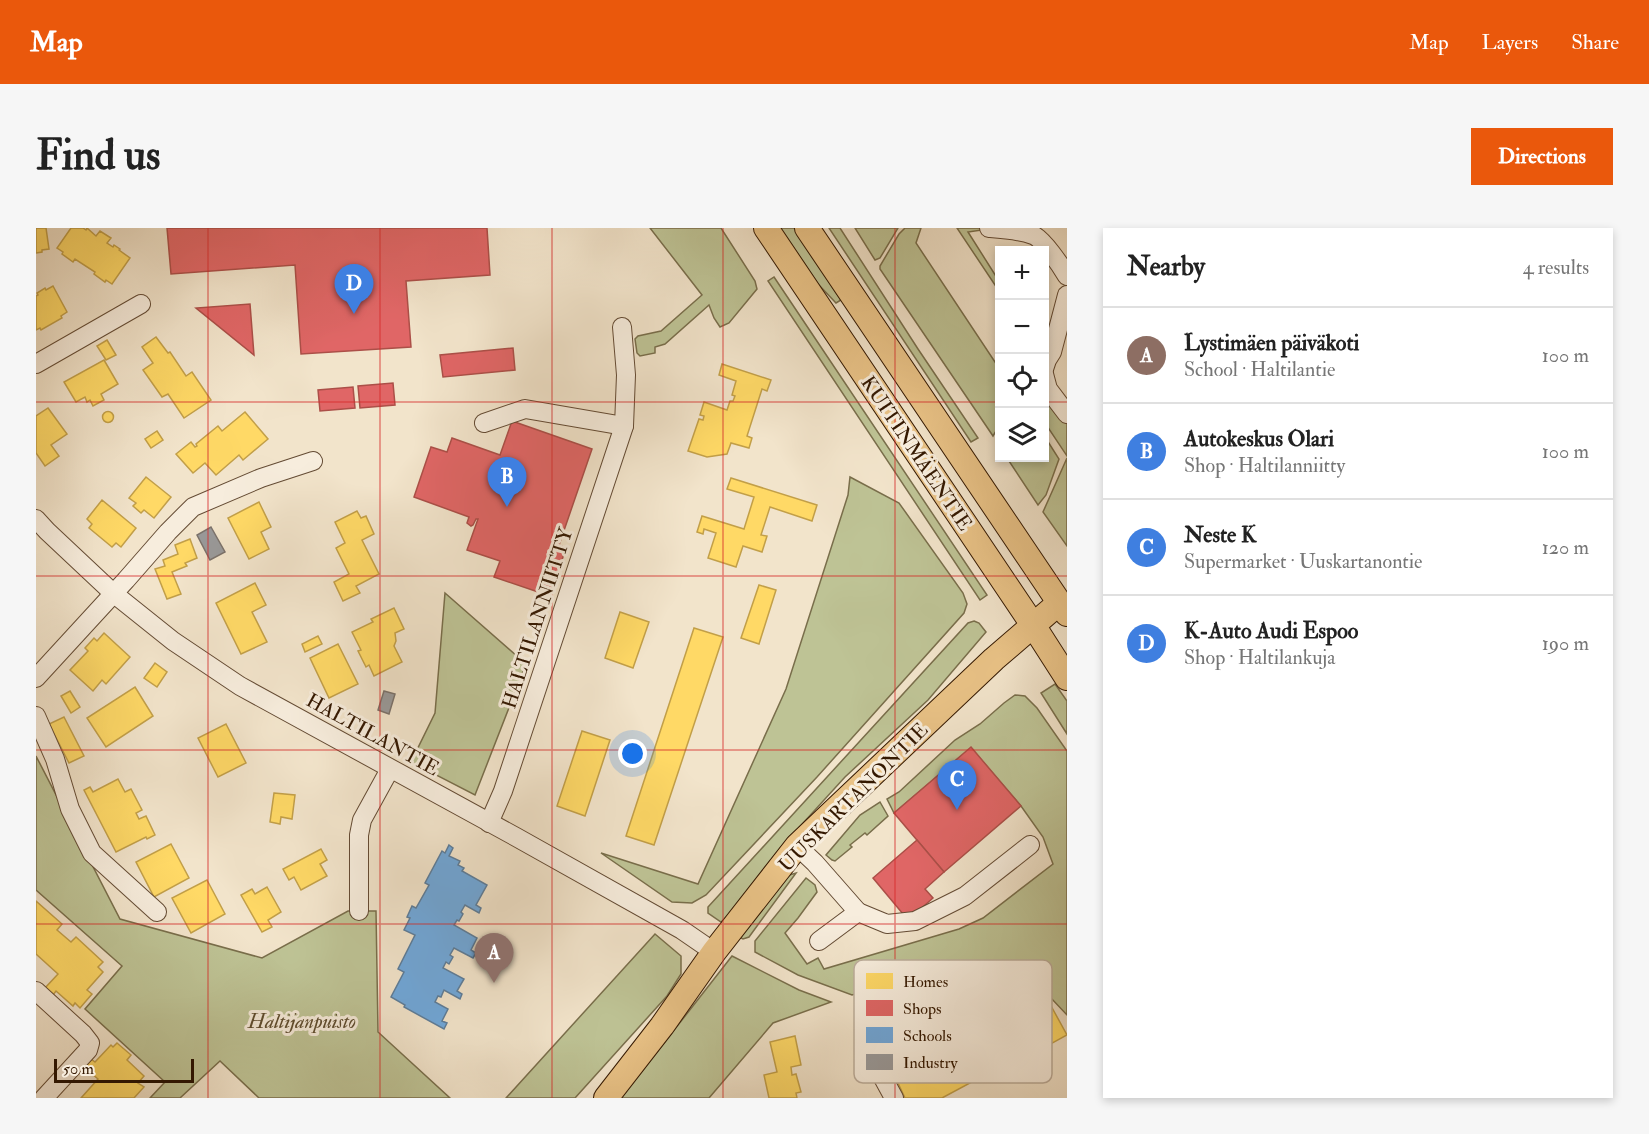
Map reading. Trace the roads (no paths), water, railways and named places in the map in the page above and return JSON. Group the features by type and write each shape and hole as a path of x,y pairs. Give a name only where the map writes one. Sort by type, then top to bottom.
{"main road":[{"name":"KUITINMÄENTIE","path":"766,228 1034,625 1067,678"},
{"name":"KUITINMÄENTIE","path":"807,228 1064,604"},
{"name":"UUSKARTANONTIE","path":"606,1098 662,1026 714,952 797,846 994,659 1034,625 1064,604"}],"street":[{"path":"989,228 1035,235 1058,260 1067,276"},
{"path":"1049,357 1067,295"},
{"path":"36,364 141,304"},
{"name":"HALTILANNIITTY","path":"489,823 503,791 624,426 626,375 622,327"},
{"path":"1049,390 1067,414"},
{"path":"484,423 525,409 624,426"},
{"path":"36,678 193,507 261,478 313,461"},
{"name":"HALTILANTIE","path":"36,519 113,593 174,641 240,686 682,930 714,952"},
{"path":"36,716 55,759 70,809 92,853 157,912"},
{"path":"358,911 359,835 362,820 390,768"},
{"path":"797,846 858,912 887,924 915,921 965,897 1030,845"},
{"path":"819,941 858,912"},
{"path":"36,991 90,1043 88,1050 44,1098"},
{"path":"886,1083 894,1098"}],"place":[{"name":"K-Auto Audi Espoo","path":"354,314"},
{"name":"Autokeskus Olari","path":"507,507"},
{"name":"Neste K","path":"957,810"},
{"name":"Lystimäen päiväkoti","path":"494,983"}],"park label":[{"name":"Haltijanpuisto","path":"302,1021"}]}
